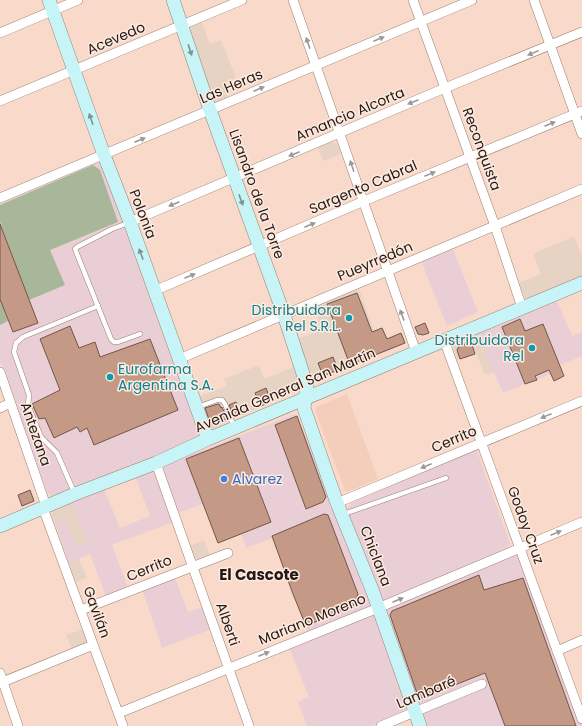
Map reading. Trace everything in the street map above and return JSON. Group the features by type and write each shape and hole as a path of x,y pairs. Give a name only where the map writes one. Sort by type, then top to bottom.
{"street":[{"path":"0,32 51,5 78,0"},
{"name":"Lisandro de la Torre","path":"173,0 234,179 284,315 307,386 305,399"},
{"name":"Acevedo","path":"0,101 242,0"},
{"path":"293,0 364,201 386,271 416,352"},
{"name":"Reconquista","path":"413,0 471,158 522,308"},
{"name":"Las Heras","path":"0,197 104,155 472,0"},
{"path":"534,0 550,46 578,113 582,134"},
{"name":"Polonia","path":"51,5 208,439"},
{"name":"Amancio Alcorta","path":"130,222 340,134 445,88 582,32"},
{"name":"Sargento Cabral","path":"154,291 364,201 578,113"},
{"name":"Pueyrredón","path":"179,359 582,189"},
{"name":"Avenida General San Martín","path":"0,526 74,494 156,463 234,428 582,283"},
{"name":"Godoy Cruz","path":"444,340 582,719"},
{"name":"Antezana","path":"0,372 45,507"},
{"name":"Chiclana","path":"305,399 304,408 420,726"},
{"name":"Cerrito","path":"338,503 582,401"},
{"path":"0,408 10,404"},
{"name":"Alberti","path":"156,463 249,726"},
{"name":"Gavilán","path":"45,507 123,726"},
{"name":"Mariano Moreno","path":"119,713 378,608 582,522"},
{"name":"Cerrito","path":"81,610 228,553"},
{"path":"557,651 582,640"},
{"path":"18,726 1,679 93,645"},
{"name":"Lambaré","path":"381,726 482,684"}],"lane":[{"path":"130,222 112,229 75,249 111,340 118,342 140,334"},
{"path":"74,494 57,453 41,437 28,405 29,395 14,352 16,343 23,337 98,306"},
{"path":"197,408 217,400 222,400 234,428"},
{"path":"342,515 446,478"}],"shaded area":[{"path":"201,21 210,44 221,40 236,78 222,83 228,97 215,103 213,102 189,29 190,26"},
{"path":"330,141 337,144 341,154 323,161 317,146"},
{"path":"97,160 103,162 202,438 52,497 47,492 0,361 0,201"},
{"path":"574,236 582,256 582,277 530,298 525,298 519,283 541,274 533,254"},
{"path":"453,249 478,312 447,326 421,261"},
{"path":"359,289 374,331 382,328 388,342 401,333 405,343 317,380 312,380 297,339 322,330 314,307"},
{"path":"557,301 572,336 582,332 582,356 560,365 564,376 554,381 551,374 503,393 478,334"},
{"path":"478,334 495,372 485,375 476,353 457,360 453,349 454,344"},
{"path":"259,365 264,379 294,367 300,383 297,391 210,430 195,398 227,386 224,379"},
{"path":"347,394 378,479 347,492 345,491 315,410 316,407"},
{"path":"295,414 298,417 370,596 371,604 370,608 308,634 273,538 246,548 241,534 218,543 203,504 178,513 163,472 163,468 167,464"},
{"path":"473,450 477,451 510,544 507,549 381,600 347,513 348,507 352,503"},
{"path":"150,471 155,473 173,522 112,545 128,588 106,597 90,554 69,563 55,523 66,518 77,546 88,543 72,502 104,489 120,528 150,516 135,476"},
{"path":"72,502 88,542 77,547 66,518 55,523 52,515 54,510"},
{"path":"204,540 210,555 199,559 195,558 189,546"},
{"path":"513,555 518,555 521,557 582,726 422,726 385,611 388,608"},
{"path":"79,559 87,578 76,582 69,563"},
{"path":"174,576 188,612 204,607 212,629 162,648 142,589"},
{"path":"373,615 407,707 405,711 402,714 372,726 307,726 298,702 309,697 290,649"},
{"path":"85,629 88,641 72,650 66,635"}],"green space":[{"path":"93,165 100,170 118,222 50,250 65,285 29,300 0,222 0,205"},
{"path":"0,299 8,321 0,325"}],"building":[{"path":"0,224 38,323 13,332 0,299"},
{"name":"Distribuidora Rel S.R.L.","path":"357,293 372,332 382,328 387,339 401,333 405,343 350,365 327,304"},
{"name":"Distribuidora Rel","path":"520,319 525,331 543,324 564,376 554,381 549,370 535,376 537,380 525,384 502,327"},
{"path":"425,323 429,333 423,335 418,334 415,327"},
{"name":"Eurofarma Argentina S.A.","path":"70,326 79,348 95,342 100,357 150,339 178,410 94,445 87,428 80,432 77,427 54,438 45,418 39,419 32,404 60,390 40,339"},
{"path":"471,342 475,354 460,359 457,350 459,346"},
{"path":"333,357 338,370 323,376 318,363"},
{"path":"266,388 271,401 261,406 255,393"},
{"path":"236,402 240,413 234,416 229,405"},
{"path":"219,404 221,408 222,407 227,419 211,425 205,408"},
{"path":"297,416 326,497 323,502 306,509 275,425"},
{"name":"Alvarez","path":"239,438 271,522 218,543 186,459"},
{"path":"30,490 34,501 22,506 18,495"},
{"path":"324,514 328,515 358,594 354,605 306,626 272,536"},
{"path":"479,575 484,590 523,578 576,726 505,726 485,673 422,698 418,696 390,615 392,611"}],"place":[{"name":"Distribuidora Rel S.R.L.","path":"349,318"},
{"name":"Distribuidora Rel","path":"532,348"},
{"name":"Eurofarma Argentina S.A.","path":"110,377"},
{"name":"Alvarez","path":"224,479"}],"district":[{"name":"El Cascote","path":"259,575"}]}
